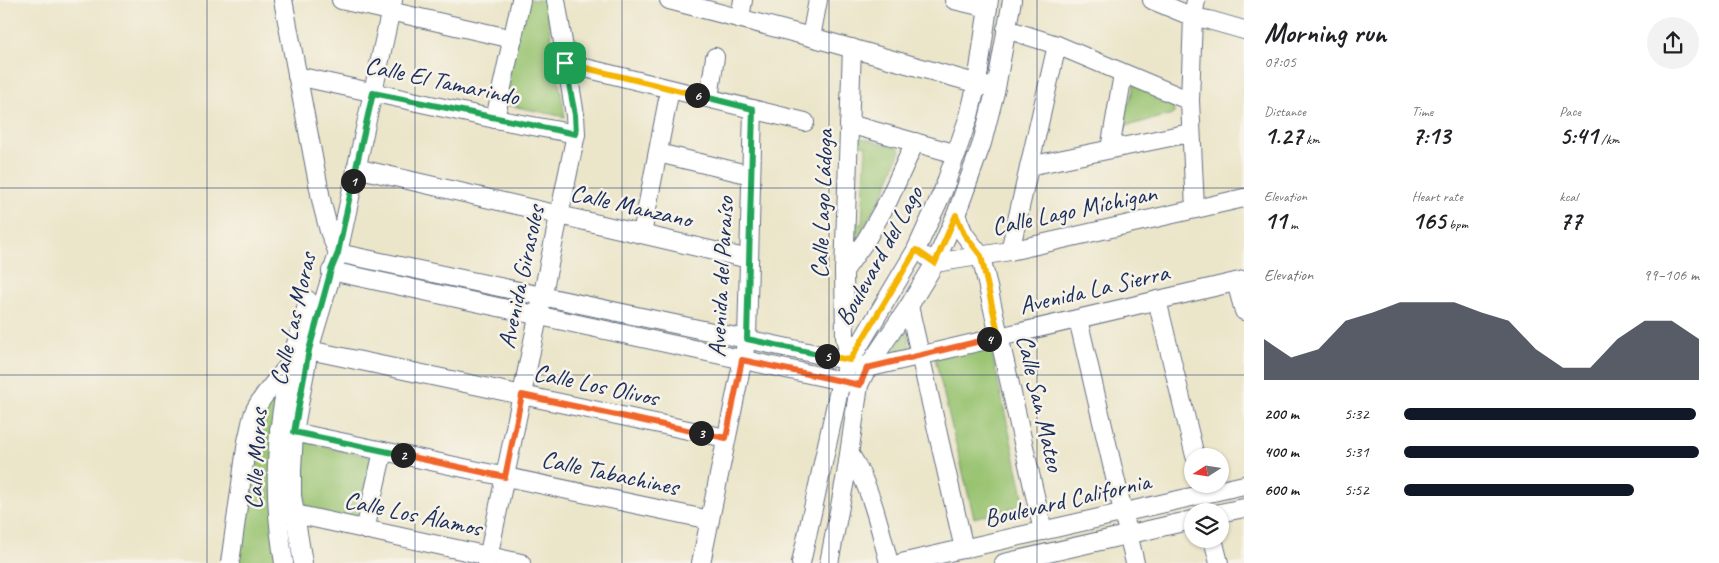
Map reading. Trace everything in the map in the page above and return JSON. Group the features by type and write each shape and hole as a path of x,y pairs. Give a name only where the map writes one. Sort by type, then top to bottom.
{"street":[{"name":"Calle Las Moras","path":"283,0 322,204 329,231 338,253 331,270 287,430 292,496 303,563"},
{"path":"340,0 392,5 513,39"},
{"path":"495,119 521,0"},
{"name":"Avenida Girasoles","path":"488,560 576,134 575,115 556,0"},
{"path":"670,0 996,88"},
{"path":"740,18 743,0"},
{"path":"810,37 818,0"},
{"path":"954,0 988,4"},
{"name":"Boulevard del Lago","path":"829,563 850,454 860,385 867,368 909,306 935,263 956,215 982,143 996,88 1012,0"},
{"path":"1152,0 1192,18 1209,20 1244,30"},
{"path":"1194,209 1190,101 1192,18 1196,0"},
{"name":"Boulevard del Lago","path":"801,563 841,381 850,360 916,250 944,191 978,84 988,4"},
{"path":"392,5 338,253 850,360 867,368"},
{"path":"1006,29 1057,45 1190,101"},
{"path":"1010,251 1057,45"},
{"name":"Calle Lago Ládoga","path":"850,360 845,337 844,271 852,48"},
{"path":"709,98 715,57"},
{"path":"565,63 805,122"},
{"path":"1110,149 1123,74"},
{"name":"Calle El Tamarindo","path":"297,76 495,119 576,134"},
{"path":"642,234 670,89"},
{"name":"Avenida del Paraíso","path":"701,563 747,339 753,109"},
{"path":"849,124 957,154"},
{"path":"1030,166 1190,133"},
{"path":"844,271 866,240 888,201 915,142"},
{"path":"658,153 751,175"},
{"name":"Calle Manzano","path":"356,168 749,259"},
{"name":"Calle Lago Míchigan","path":"935,263 1010,251 1244,198"},
{"path":"956,215 964,234 981,256"},
{"path":"916,250 935,263"},
{"name":"Calle San Mateo","path":"981,256 1043,531"},
{"path":"331,270 860,385"},
{"path":"1240,281 1244,311"},
{"name":"Avenida La Sierra","path":"867,368 1240,281"},
{"name":"Calle Moras","path":"284,563 276,501 276,462 287,430 292,362 308,300"},
{"path":"1157,300 1193,448"},
{"path":"909,306 964,549"},
{"path":"1078,319 1135,563"},
{"name":"Calle Los Olivos","path":"309,350 726,438"},
{"path":"230,563 247,441 253,416 263,398 292,362"},
{"name":"Calle Tabachines","path":"287,430 710,520"},
{"path":"365,530 383,451"},
{"path":"850,454 866,484 888,563"},
{"name":"Boulevard California","path":"1229,486 1244,485"},
{"name":"Boulevard California","path":"901,563 1123,512 1189,493"},
{"path":"1229,511 1244,508"},
{"name":"Calle Los Álamos","path":"296,514 488,560 521,563"},
{"name":"Boulevard California","path":"1004,563 1052,558 1128,534 1184,522"},
{"path":"1216,548 1219,563"}],"green space":[{"path":"524,0 545,0 565,117 502,104"},
{"path":"1135,81 1173,94 1174,114 1114,129 1123,124 1127,109 1117,106 1118,101 1129,104"},
{"path":"858,137 899,148 900,151 885,190 858,238 855,239 852,237 854,224 862,224 866,146 857,144"},
{"path":"907,330 910,349 892,353"},
{"path":"990,344 1025,505 974,518 935,358"},
{"path":"278,391 278,563 236,563 260,413"},
{"path":"305,442 375,458 361,522 306,512 304,479"}],"route":[{"path":"565,63 753,109 747,339 850,360 916,250 935,263 956,215 968,241 981,256 999,337 867,368 860,385 742,360 726,438 522,395 505,477 294,432 309,350 331,270 338,253 373,93 576,134 575,115 565,63"}]}
